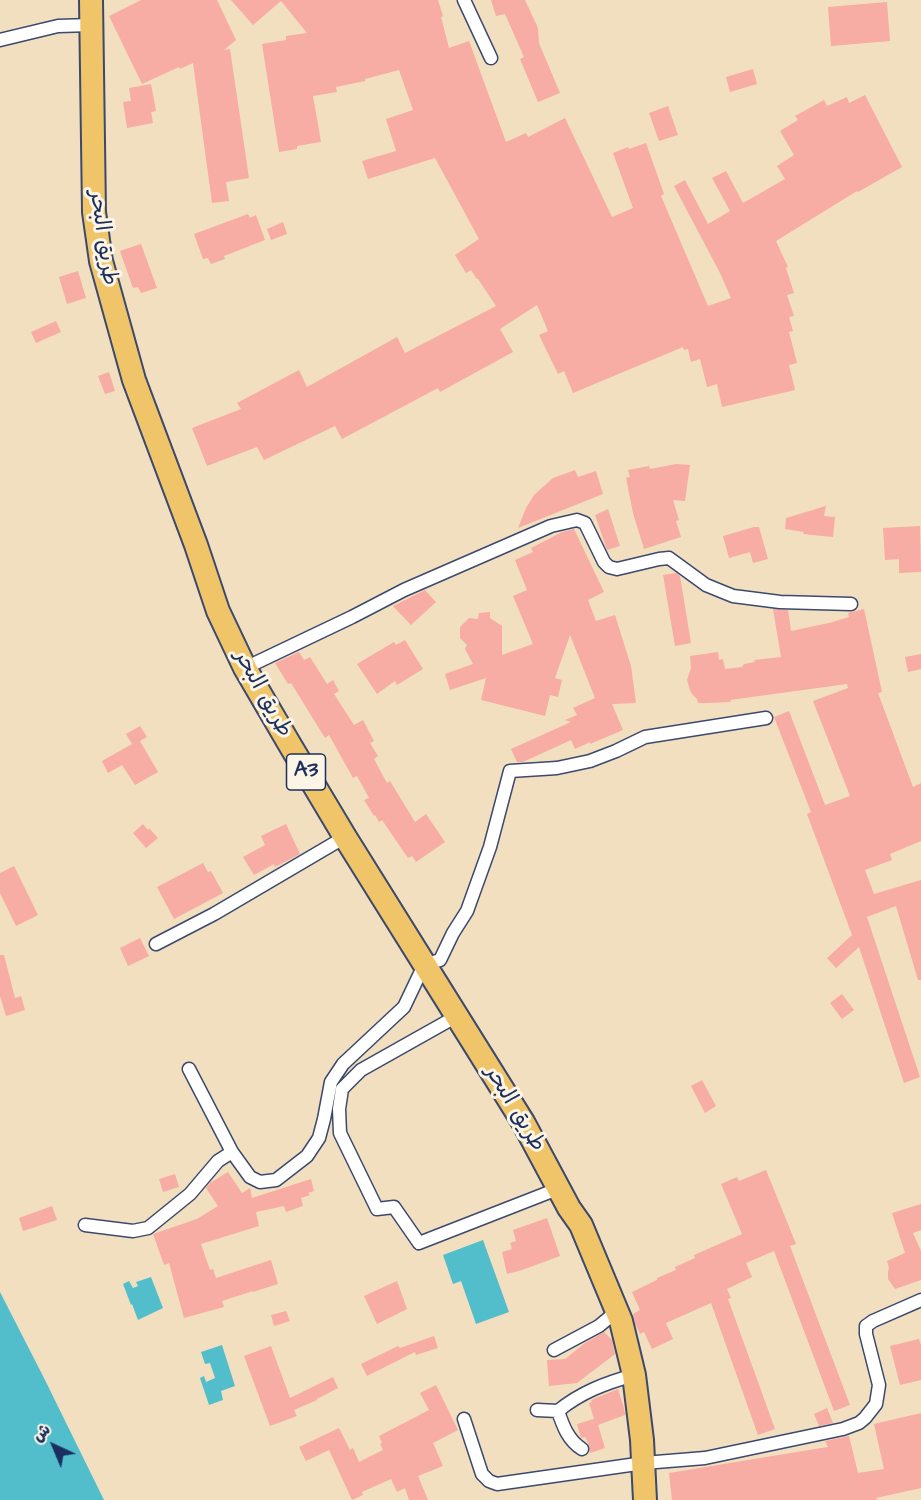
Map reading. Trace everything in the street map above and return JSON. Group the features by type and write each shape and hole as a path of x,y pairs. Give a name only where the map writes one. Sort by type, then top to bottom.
{"highway":[{"name":"طريق البحر","path":"91,0 94,212 101,261 134,380 196,545 218,611 245,668 345,837 522,1122 581,1225 621,1321 634,1375 642,1440 645,1500"}],"street":[{"path":"464,0 491,58"},
{"path":"0,40 58,26 91,26"},
{"path":"245,668 404,591 567,521 577,520 585,523 604,562 609,567 617,569 669,558 706,585 733,596 780,602 851,604"},
{"path":"189,1069 232,1152 250,1177 260,1182 276,1180 307,1156 319,1138 331,1082 343,1064 404,1007 424,965 440,960 467,911 490,847 510,771 557,768 590,761 645,737 766,718"},
{"path":"156,944 214,914 345,837"},
{"path":"457,1016 362,1070 342,1089 339,1109 340,1133 377,1209 394,1207 419,1243 560,1188"},
{"path":"86,1225 133,1231 148,1228 190,1194 218,1161 232,1152"},
{"path":"464,1419 482,1474 489,1481 497,1484 644,1463 705,1458 843,1430 859,1423 876,1404 879,1385 866,1326 921,1300"},
{"path":"554,1350 599,1326 617,1311"},
{"path":"537,1410 558,1411 590,1390 634,1375"},
{"path":"558,1411 563,1427 574,1444 582,1449"}],"water":[{"path":"483,1240 509,1312 476,1324 461,1281 453,1284 443,1255"},
{"path":"151,1277 163,1308 138,1320 123,1284 129,1281 133,1288 138,1286 136,1282"},
{"path":"0,1292 44,1378 104,1500 0,1500"},
{"path":"222,1345 235,1386 221,1391 223,1400 209,1405 200,1378 204,1376 206,1382 215,1378 210,1363 205,1364 201,1352"}],"building":[{"path":"141,0 217,0 236,40 224,50 230,49 249,178 226,182 229,201 212,203 193,63 142,84 109,16"},
{"path":"231,0 438,0 449,48 469,41 506,142 526,133 528,137 565,118 612,217 633,208 613,153 646,143 664,194 661,196 708,306 731,298 674,186 685,180 708,224 730,211 712,178 726,171 743,203 785,179 777,166 794,155 780,131 798,120 795,116 824,100 827,106 847,97 849,103 865,95 902,167 857,191 776,241 788,267 786,268 794,293 787,295 794,316 789,317 793,331 789,332 797,363 789,365 795,390 722,407 717,384 707,387 700,359 691,362 688,349 684,350 683,347 573,393 564,371 558,374 539,335 548,331 537,305 500,329 513,352 440,392 438,388 342,439 335,426 264,460 257,447 207,466 192,428 241,409 237,403 299,370 307,387 397,337 405,353 496,306 471,270 466,273 455,255 479,239 435,158 368,179 362,161 396,151 386,119 413,110 399,70 336,87 337,92 313,96 321,142 279,152 262,44 286,40 286,36 307,33 281,1 253,25"},
{"path":"491,0 525,0 538,28 539,43 560,93 538,102 520,59 524,57 505,14 496,16"},
{"path":"887,2 890,41 831,46 828,7"},
{"path":"753,69 757,84 730,92 726,77"},
{"path":"151,84 156,111 151,112 153,123 127,128 123,102 131,101 129,88"},
{"path":"668,106 678,135 659,141 649,113"},
{"path":"248,214 250,218 256,215 265,240 224,256 225,259 211,264 208,258 203,259 194,234"},
{"path":"283,222 287,234 271,240 267,229"},
{"path":"141,244 157,288 141,293 138,287 133,288 120,251"},
{"path":"78,271 86,298 67,304 59,277"},
{"path":"56,321 61,332 36,343 31,332"},
{"path":"109,372 115,391 105,394 98,376"},
{"path":"676,464 690,465 685,501 673,500 681,537 644,549 633,513 626,478 630,477 628,470"},
{"path":"575,470 578,477 596,471 603,494 518,528 534,495 553,478"},
{"path":"826,506 824,516 835,517 833,537 803,534 804,532 785,529 786,518"},
{"path":"608,509 620,546 607,550 595,515"},
{"path":"920,526 921,572 899,573 899,559 885,560 883,528"},
{"path":"759,527 768,559 753,563 750,552 729,558 723,536"},
{"path":"574,529 604,592 588,600 596,621 615,615 631,666 636,703 612,704 623,730 575,749 571,740 523,762 517,762 511,749 571,722 565,720 577,715 573,708 595,698 570,635 555,678 562,680 558,697 550,695 545,716 481,700 486,678 450,690 445,674 473,664 465,649 467,645 460,638 460,627 469,618 478,619 479,613 490,612 490,618 502,626 502,655 533,644 513,596 527,590 515,560 533,552 531,548 562,532"},
{"path":"676,573 680,576 691,643 675,646 663,575"},
{"path":"425,590 436,602 411,625 393,606"},
{"path":"773,609 788,610 791,631 849,617 848,613 864,609 882,692 878,693 913,787 921,783 921,841 890,854 892,860 865,870 874,894 921,880 921,980 918,980 896,906 867,917 920,1077 904,1083 859,947 836,968 827,958 852,935 807,814 811,812 774,717 789,711 825,805 850,796 813,701 848,688 847,684 730,700 731,702 698,703 687,680 691,668 690,656 718,652 719,660 723,659 725,669 742,667 744,664 755,662 754,660 781,657"},
{"path":"405,640 423,669 397,685 395,681 377,694 357,664 394,642 396,645"},
{"path":"299,652 304,660 310,657 327,684 333,680 339,691 334,694 354,725 363,720 374,741 370,743 378,756 374,759 387,783 390,781 415,822 426,814 445,842 416,862 412,856 408,858 382,820 379,822 374,816 364,800 369,798 357,776 353,778 329,735 325,738 291,683 288,684 275,663"},
{"path":"921,654 921,669 908,672 905,657"},
{"path":"140,726 147,737 140,741 158,772 135,785 122,765 108,773 102,761 132,744 126,734"},
{"path":"143,824 158,838 146,848 133,833"},
{"path":"286,824 300,854 254,875 243,857 265,845 261,836"},
{"path":"203,863 208,872 211,871 223,893 174,919 157,887"},
{"path":"14,866 38,915 16,926 0,893 0,873"},
{"path":"140,938 149,956 128,966 120,948"},
{"path":"0,955 4,955 15,998 21,996 25,1010 6,1016 0,996"},
{"path":"842,994 854,1010 842,1019 830,1003"},
{"path":"702,1080 716,1106 705,1113 691,1086"},
{"path":"766,1170 796,1244 790,1246 850,1405 834,1411 774,1251 746,1263 752,1277 727,1289 731,1298 728,1299 775,1429 758,1435 711,1303 666,1323 673,1339 652,1349 644,1332 640,1334 635,1323 633,1314 640,1310 632,1292 676,1270 675,1267 695,1258 694,1255 742,1234 721,1184 737,1177 739,1181"},
{"path":"228,1172 242,1193 250,1188 252,1198 311,1179 314,1191 301,1198 303,1206 286,1212 284,1206 256,1212 259,1226 201,1244 210,1270 213,1269 216,1278 271,1260 278,1284 222,1301 224,1307 184,1318 169,1263 164,1265 153,1234 197,1219 218,1206 206,1188"},
{"path":"175,1174 179,1187 163,1192 159,1179"},
{"path":"921,1204 921,1230 913,1233 921,1251 921,1280 895,1289 888,1279 887,1261 905,1253 892,1213"},
{"path":"52,1206 57,1220 23,1231 19,1218"},
{"path":"547,1218 560,1256 507,1274 502,1252 512,1249 510,1243 516,1241 513,1230"},
{"path":"397,1281 407,1309 377,1324 364,1296"},
{"path":"286,1311 290,1321 274,1326 271,1315"},
{"path":"604,1332 612,1340 615,1354 577,1383 549,1386 547,1360 565,1359"},
{"path":"434,1336 438,1348 416,1355 415,1352 367,1376 361,1364 398,1346 400,1348"},
{"path":"919,1339 921,1380 900,1385 890,1346"},
{"path":"271,1346 290,1398 333,1377 338,1388 294,1410 297,1416 270,1426 244,1356"},
{"path":"436,1385 458,1430 433,1443 443,1466 418,1476 428,1500 409,1500 405,1488 397,1492 391,1479 362,1492 363,1495 352,1500 329,1450 306,1461 299,1447 339,1428 350,1450 353,1448 359,1462 383,1450 379,1436 429,1410 420,1393"},
{"path":"618,1389 625,1415 598,1425 605,1448 590,1453 589,1445 585,1437 581,1438 577,1424 594,1419 589,1403 592,1402 591,1400"},
{"path":"827,1408 833,1423 819,1426 814,1414"},
{"path":"921,1413 921,1488 876,1498 877,1500 672,1500 669,1473 828,1447 825,1441 849,1436 858,1473 884,1469 874,1424"}]}
